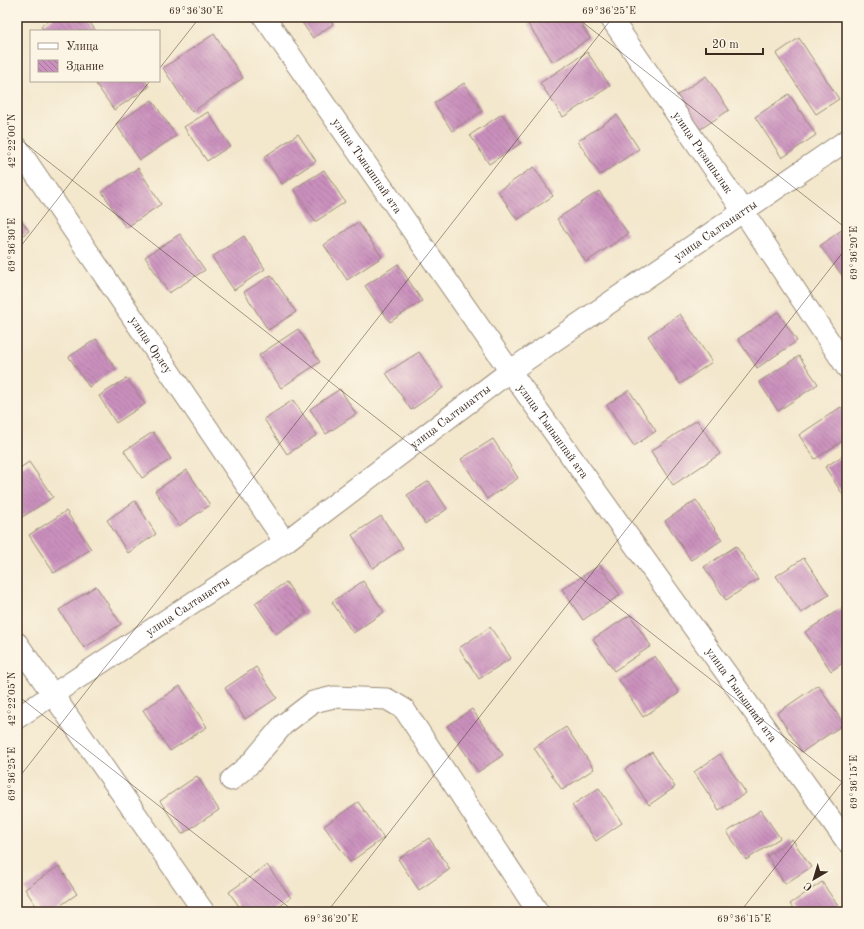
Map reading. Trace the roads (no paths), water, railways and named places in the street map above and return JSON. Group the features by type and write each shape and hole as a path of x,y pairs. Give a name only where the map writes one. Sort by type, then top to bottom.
{"street":[{"name":"улица Тынышпай ата","path":"264,17 510,371 847,842"},
{"name":"улица Ризашылык","path":"610,17 847,368"},
{"name":"улица Салтанатты","path":"17,718 285,542 510,371 847,140"},
{"name":"улица Орлеу","path":"17,147 285,542"},
{"path":"17,643 54,694 204,912"},
{"path":"230,780 251,764 283,725 313,702 334,697 387,698 404,709 538,912"}]}
